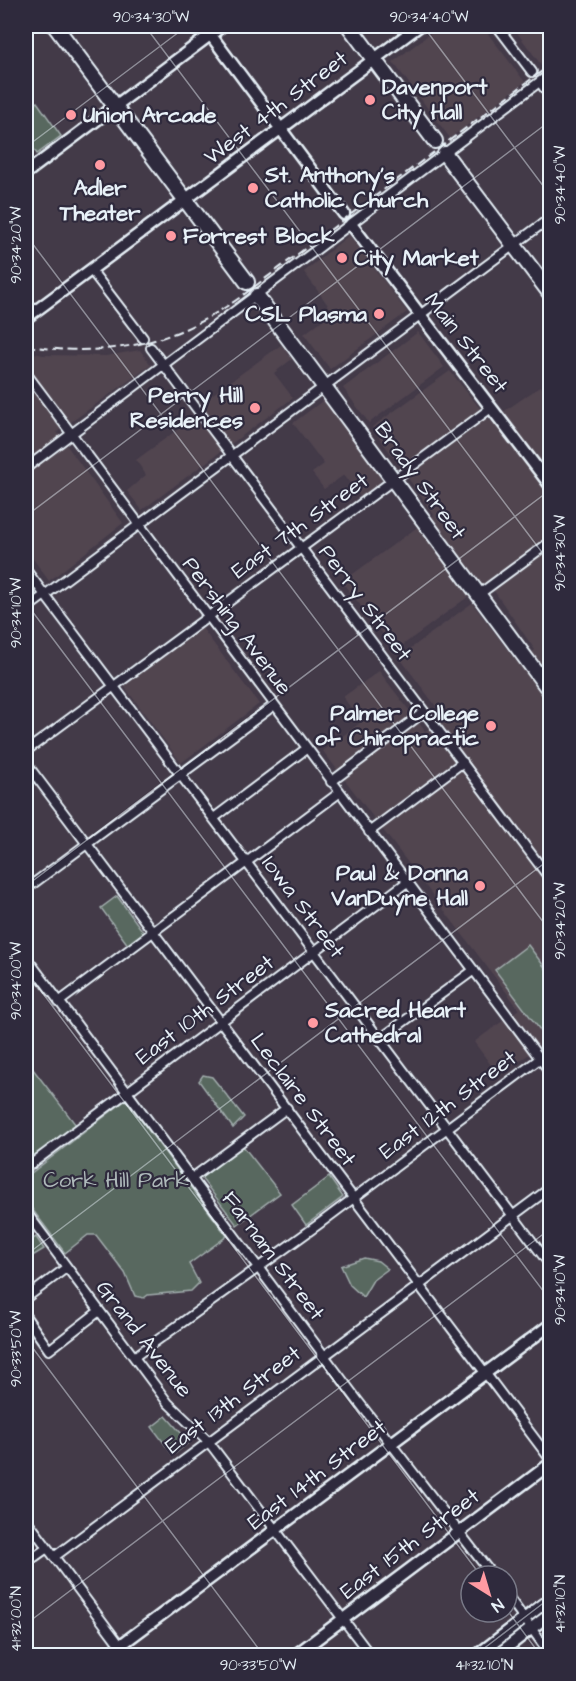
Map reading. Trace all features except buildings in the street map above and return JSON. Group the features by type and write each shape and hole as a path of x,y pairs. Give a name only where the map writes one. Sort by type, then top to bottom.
{"highway":[{"path":"55,26 247,282"},
{"path":"349,26 435,141"},
{"path":"445,154 550,293"},
{"name":"Brady Street","path":"257,296 550,691"}],"street":[{"path":"26,173 115,107 208,30 222,26"},
{"name":"West 4th Street","path":"26,318 418,26"},
{"path":"497,26 532,72"},
{"path":"208,30 344,214"},
{"path":"26,468 550,74"},
{"path":"540,82 550,97"},
{"path":"26,609 550,218"},
{"name":"Main Street","path":"351,224 550,485"},
{"path":"91,270 143,338"},
{"name":"Perry Street","path":"151,348 550,879"},
{"name":"Pershing Avenue","path":"26,373 273,706 550,1072"},
{"name":"East 7th Street","path":"26,751 491,408"},
{"path":"478,595 550,542"},
{"name":"Iowa Street","path":"26,570 550,1265"},
{"path":"26,889 273,706"},
{"path":"331,782 424,712"},
{"path":"214,818 306,749"},
{"path":"369,832 463,762"},
{"name":"Leclaire Street","path":"26,763 550,1459"},
{"path":"59,1002 339,793"},
{"path":"542,867 550,860"},
{"name":"East 10th Street","path":"26,1168 407,882"},
{"name":"Farnam Street","path":"26,957 390,1444 483,1564"},
{"path":"380,1040 474,970"},
{"path":"26,980 39,976"},
{"name":"East 12th Street","path":"134,1357 259,1268 550,1052"},
{"path":"192,1178 287,1108"},
{"name":"East 13th Street","path":"54,1557 550,1188"},
{"name":"Grand Avenue","path":"26,1212 168,1403 208,1441 371,1656"},
{"path":"26,1298 66,1268"},
{"path":"26,1317 49,1350 99,1312"},
{"name":"East 14th Street","path":"106,1656 550,1325"},
{"name":"East 15th Street","path":"294,1656 550,1464"},
{"path":"26,1519 128,1656"},
{"path":"26,1563 47,1548"},
{"path":"476,1656 550,1599"},
{"path":"519,1611 550,1654"},
{"path":"496,1656 550,1614"}],"shaded area":[{"path":"440,26 482,26 525,82 450,138 393,62"},
{"path":"512,26 550,26 550,59 542,66"},
{"path":"349,235 407,312 330,369 304,334 333,312 304,272"},
{"path":"418,332 444,367 369,423 343,388"},
{"path":"281,345 292,359 274,373 293,398 142,510 127,491 146,475 136,460 207,408 202,402"},
{"path":"140,350 151,365 57,432 123,523 49,581 26,549 26,351 43,355 106,356"},
{"name":"Palmer College of Chiropractic","path":"450,371 490,421 541,386 547,395 550,393 550,1039 499,1076 474,1042 519,1009 323,751 361,722 343,697 379,671 425,731 444,717 399,657 472,603 517,662 535,650 488,582 396,650 342,582 434,515 372,427"},
{"path":"325,399 383,480 361,498 344,475 324,489 312,473 324,464 293,423"},
{"path":"202,628 259,704 181,763 124,686"}],"green space":[{"path":"37,102 61,136 37,154 26,138 26,110"},
{"path":"117,896 144,933 128,945 101,908"},
{"path":"528,945 550,974 550,1028 543,1034 495,970"},
{"path":"26,1060 76,1125 26,1163"},
{"path":"203,1075 212,1077 244,1117 233,1128 199,1081"},
{"name":"Cork Hill Park","path":"126,1100 227,1236 189,1264 199,1283 191,1291 148,1295 144,1298 135,1296 125,1273 96,1235 88,1235 65,1253 26,1201 26,1177"},
{"name":"Cork Hill Park","path":"243,1146 280,1193 237,1225 201,1178"},
{"path":"329,1177 343,1197 306,1225 292,1205"},
{"path":"36,1237 44,1249 26,1260 26,1243"},
{"path":"364,1258 378,1261 388,1269 373,1280 363,1297 350,1285 341,1266"},
{"path":"166,1416 189,1442 173,1455 152,1427"}],"railway":[{"path":"26,346 85,350 139,344 165,337 216,313 242,296 550,65"}],"place":[{"name":"Davenport City Hall","path":"370,100"},
{"name":"Union Arcade","path":"71,115"},
{"name":"Adler Theater","path":"100,165"},
{"name":"St. Anthony's Catholic Church","path":"253,188"},
{"name":"Forrest Block","path":"171,236"},
{"name":"City Market","path":"342,258"},
{"name":"CSL Plasma","path":"379,314"},
{"name":"Perry Hill Residences","path":"255,408"},
{"name":"Palmer College of Chiropractic","path":"491,726"},
{"name":"Paul & Donna VanDuyne Hall","path":"480,886"},
{"name":"Sacred Heart Cathedral","path":"313,1023"}]}
